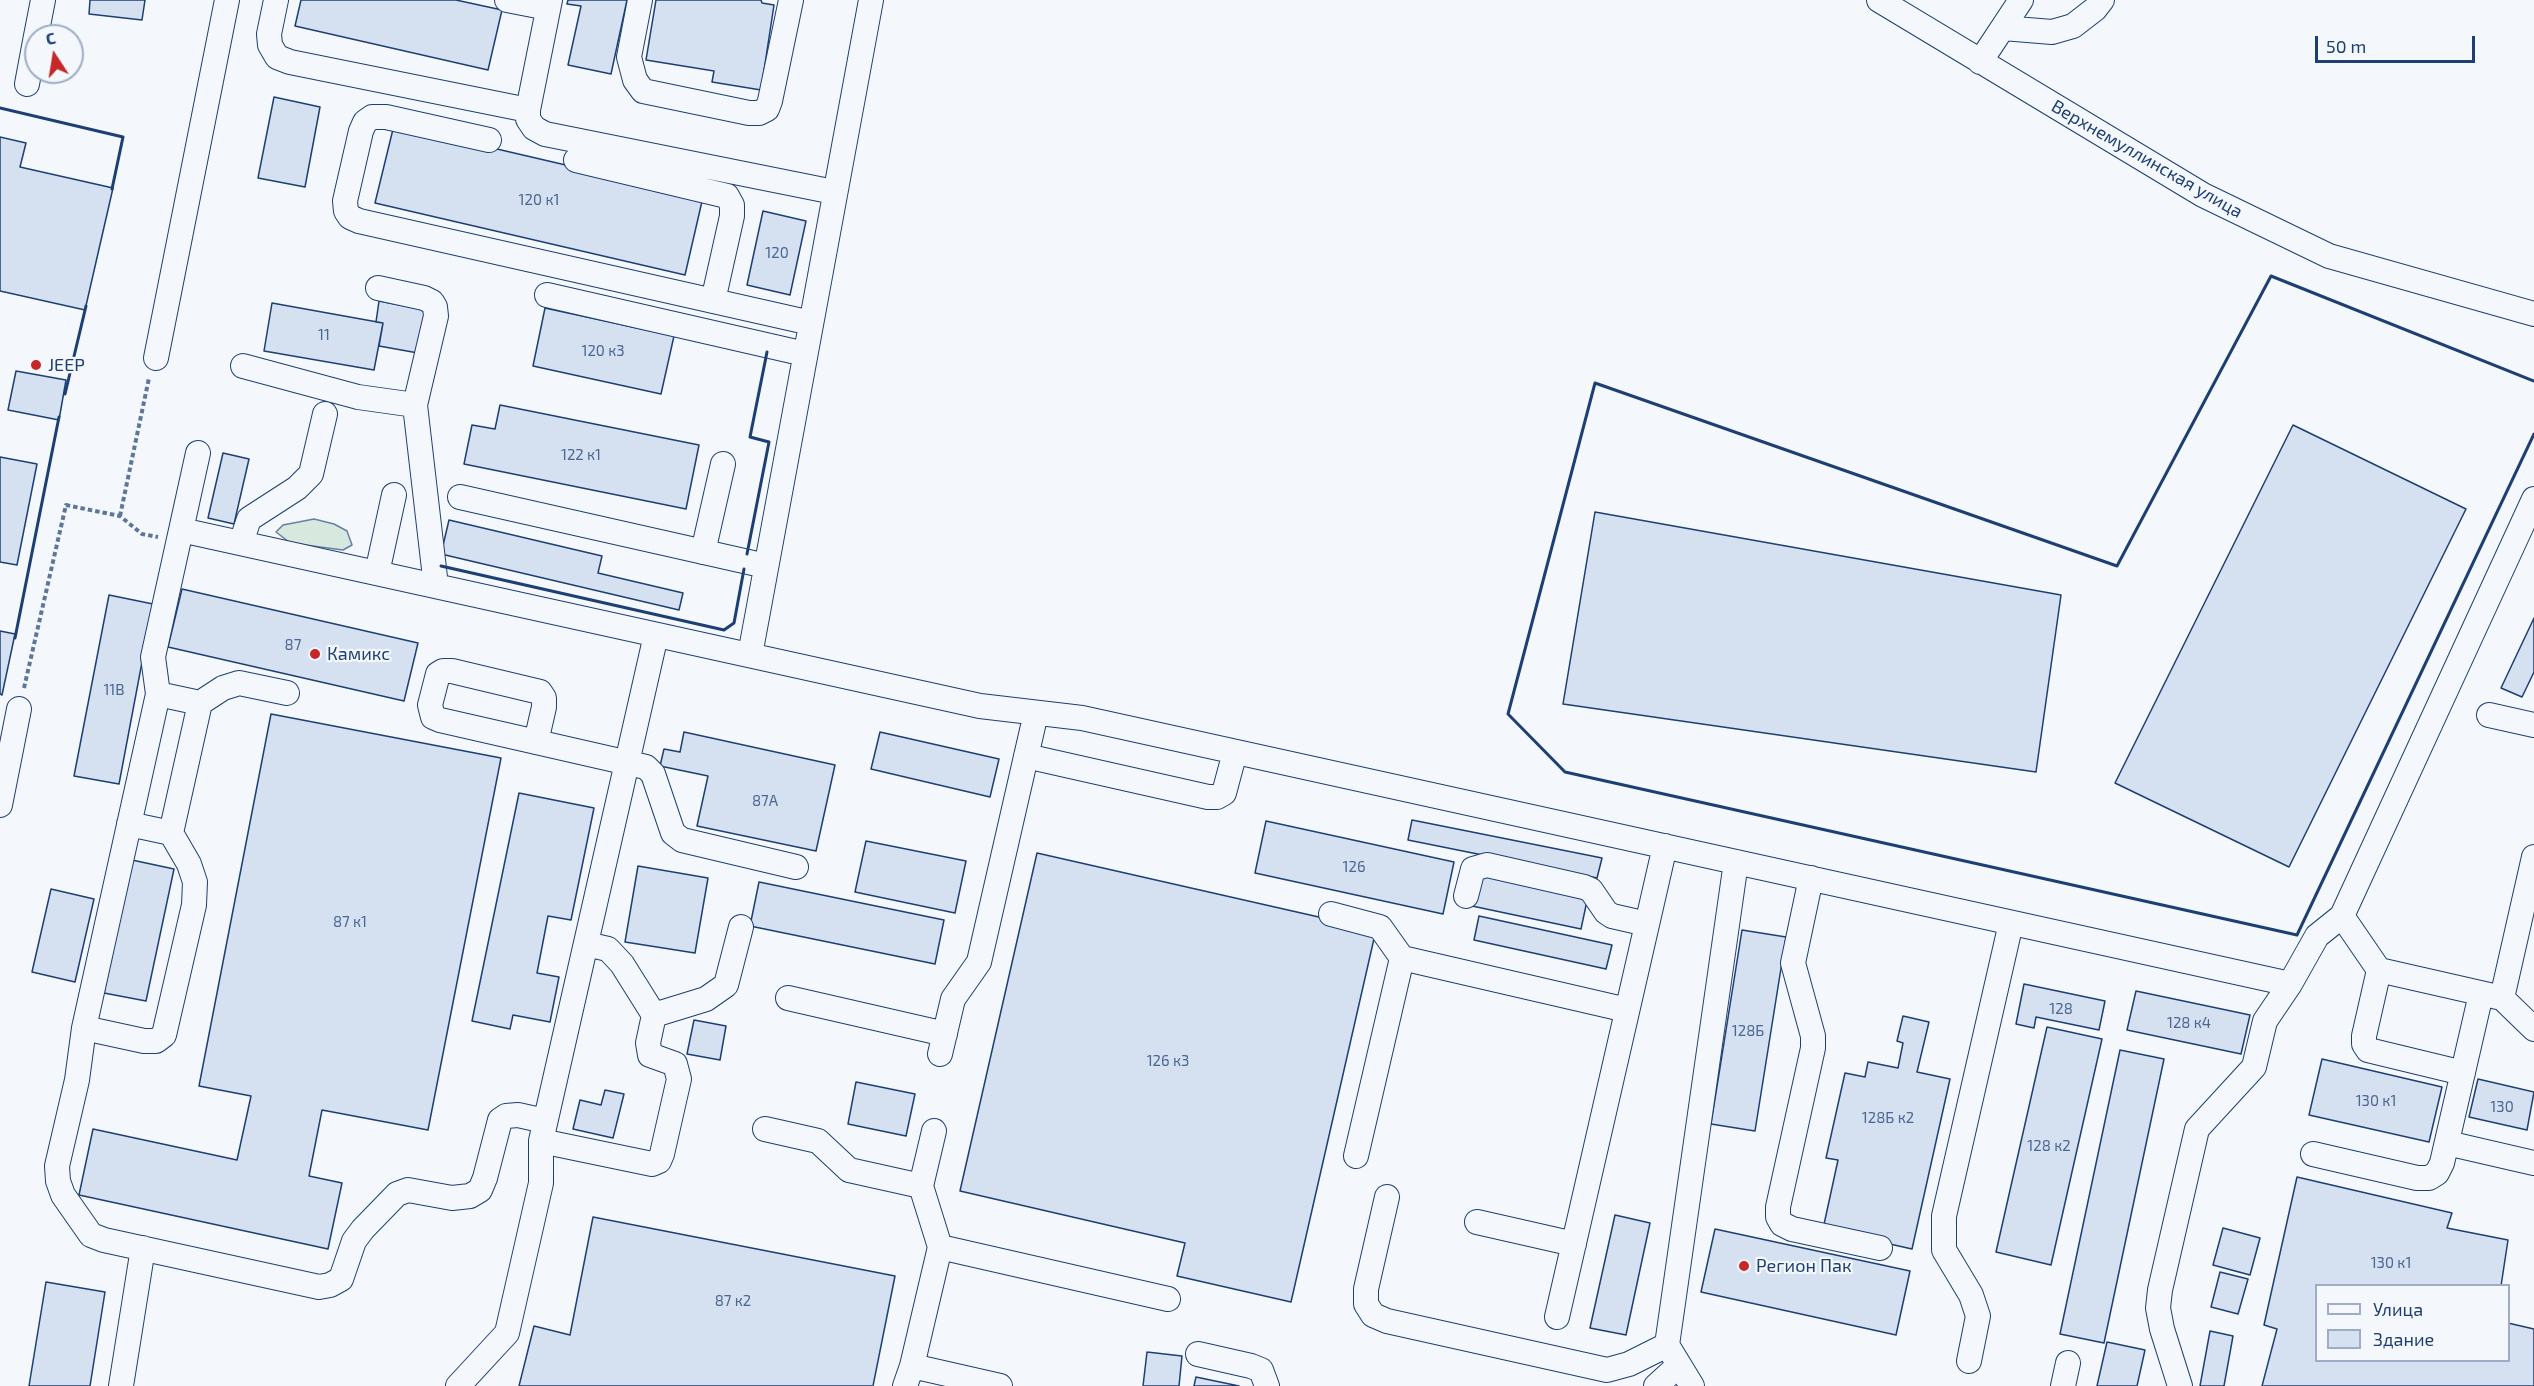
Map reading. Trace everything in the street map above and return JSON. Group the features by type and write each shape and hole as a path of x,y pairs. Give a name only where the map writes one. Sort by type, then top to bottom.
{"street":[{"path":"38,24 43,0"},
{"path":"156,358 227,0"},
{"path":"276,0 269,34 270,45 277,57 290,62 528,110"},
{"path":"507,0 549,4 528,110 528,119 534,128 545,134 834,192"},
{"path":"640,0 630,57 635,80 643,91 759,113 767,109 770,101 791,0"},
{"path":"750,655 871,0"},
{"name":"Верхнемуллинская улица","path":"1879,0 2203,195 2328,256 2534,314"},
{"path":"1980,62 2021,0"},
{"path":"2003,28 2052,32 2073,26 2095,9 2102,0"},
{"path":"489,140 386,117 372,117 365,122 361,131 345,201 346,211 350,217 359,221 811,323"},
{"path":"576,160 727,196 732,205 732,216 713,301"},
{"path":"378,288 424,298 432,302 435,307 415,405 436,586"},
{"path":"547,295 805,354"},
{"path":"243,366 358,397 415,405"},
{"path":"240,543 249,519 297,488 311,474 325,414"},
{"path":"198,453 153,657 158,694 84,1028 76,1080 57,1167 58,1181 63,1194 91,1235 319,1287 341,1280 354,1241 388,1201 408,1190 452,1198 470,1196 480,1190 500,1120 506,1116 518,1115 543,1131 643,1164 659,1161 679,1079 675,1064 650,1055 648,1050 654,1015 616,955 608,950 586,944"},
{"path":"703,552 723,464"},
{"path":"376,573 394,495"},
{"path":"460,496 766,566"},
{"path":"2180,1386 2162,1329 2158,1308 2160,1290 2197,1129 2254,1067 2265,1021 2290,984 2317,936 2342,916 2534,499"},
{"path":"181,530 980,706 1082,718 2290,984"},
{"path":"458,1386 507,1333 541,1184 543,1131 656,634"},
{"path":"536,742 544,707 544,698 540,692 452,671 443,671 438,674 430,705 433,717 536,742 646,767 653,774 673,833 682,840 796,867"},
{"path":"84,1028 144,1041 156,1041 164,1035 195,894 195,882 189,864 171,833 200,704 223,688 239,683 287,693"},
{"path":"158,694 200,704"},
{"path":"0,805 19,709"},
{"path":"788,998 942,1044 953,999 979,962 1036,713"},
{"path":"2488,715 2534,725"},
{"path":"1026,756 1208,797 1224,793 1235,752"},
{"path":"129,824 171,833"},
{"path":"1557,1317 1665,846"},
{"path":"2313,1154 2417,1178 2429,1178 2437,1173 2447,1143 2463,1073 2491,996 2534,857"},
{"path":"1656,1386 1673,1355 1736,862"},
{"path":"1466,896 1473,868 1487,865 1584,887 1591,890 1606,912 1612,916 1647,924"},
{"path":"1811,878 1793,963 1795,978 1813,1036 1813,1048 1778,1207 1778,1217 1782,1224 1792,1229 1880,1248"},
{"path":"1331,914 1380,927 1402,958 1627,1010"},
{"path":"2342,916 2379,970 2491,996 2534,1029"},
{"path":"1969,1361 1978,1316 1971,1295 1944,1250 1944,1216 2011,922"},
{"path":"654,1015 706,999 726,985 731,973 741,927"},
{"path":"1356,1156 1402,958"},
{"path":"2379,970 2364,1036 2364,1044 2368,1050 2463,1073"},
{"path":"765,1129 818,1141 849,1170 921,1186"},
{"path":"934,1131 921,1186 940,1246 909,1376 1000,1386"},
{"path":"2447,1143 2534,1163"},
{"path":"1387,1197 1366,1289 1366,1304 1372,1315 1387,1322 1608,1370 1673,1355"},
{"path":"1477,1222 1574,1244"},
{"path":"940,1246 1168,1299"},
{"path":"121,1386 143,1248"},
{"path":"1198,1353 1261,1370 1266,1378 1267,1386"},
{"path":"1673,1355 1692,1386"}],"path":[{"path":"120,516 146,387 156,358"},
{"path":"19,709 66,505 120,516 142,534 160,537 181,530"}],"shaded area":[{"path":"314,519 334,524 347,531 352,545 343,550 305,545 289,542 276,532 283,525"}],"building":[{"path":"90,0 145,0 142,20 89,14"},
{"path":"301,0 456,0 502,10 488,70 295,26"},
{"path":"568,0 627,0 611,74 568,65 581,6 567,4"},
{"path":"656,0 761,0 762,3 774,5 761,90 712,82 714,71 646,60"},
{"path":"274,97 320,107 305,187 258,178"},
{"path":"394,125 703,197 685,275 375,203"},
{"path":"0,137 26,143 20,167 113,188 85,310 0,291"},
{"path":"763,211 806,221 790,295 747,285"},
{"path":"379,301 426,310 418,353 379,346 383,323 376,322"},
{"path":"272,303 383,323 374,370 264,351"},
{"path":"545,308 674,336 661,394 533,366"},
{"path":"16,371 66,380 59,420 8,410"},
{"path":"500,405 699,445 686,509 464,464 472,425 495,429"},
{"path":"2293,425 2466,509 2289,867 2115,783"},
{"path":"223,453 249,459 234,524 208,518"},
{"path":"0,457 37,464 17,565 0,562"},
{"path":"1595,512 2061,595 2036,772 1563,704"},
{"path":"449,520 602,556 598,573 683,593 679,610 441,554"},
{"path":"182,589 418,643 404,701 168,647"},
{"path":"109,595 153,604 119,784 74,776"},
{"path":"2534,618 2534,672 2522,697 2501,688"},
{"path":"0,631 15,634 2,695 0,694"},
{"path":"271,714 501,758 428,1130 322,1110 309,1176 342,1183 328,1249 79,1195 93,1129 237,1160 251,1096 199,1086"},
{"path":"684,732 835,765 816,851 697,826 708,776 660,766 664,749 680,752"},
{"path":"880,732 999,759 990,797 871,769"},
{"path":"519,793 594,808 571,920 548,916 537,973 559,977 550,1022 513,1015 510,1029 472,1021"},
{"path":"1412,820 1602,858 1597,878 1408,840"},
{"path":"1266,821 1454,862 1443,914 1255,873"},
{"path":"866,841 966,861 955,913 855,892"},
{"path":"1037,853 1376,930 1291,1302 1177,1276 1185,1243 960,1191"},
{"path":"132,860 174,869 146,1001 104,993"},
{"path":"638,866 708,878 695,953 625,942"},
{"path":"1479,873 1588,896 1581,929 1472,906"},
{"path":"759,882 944,920 935,964 750,926"},
{"path":"51,889 94,899 75,982 32,972"},
{"path":"1479,916 1612,945 1606,969 1474,940"},
{"path":"1742,930 1786,937 1755,1131 1711,1124"},
{"path":"2024,984 2105,1001 2099,1030 2036,1017 2034,1028 2016,1024"},
{"path":"2136,991 2250,1015 2241,1054 2127,1030"},
{"path":"1903,1016 1929,1022 1917,1072 1950,1079 1912,1249 1823,1229 1838,1160 1826,1158 1845,1073 1865,1077 1868,1062 1898,1068 1903,1043 1897,1041"},
{"path":"694,1020 726,1026 720,1060 687,1054"},
{"path":"2047,1027 2102,1039 2051,1265 1996,1252"},
{"path":"2120,1050 2164,1059 2104,1343 2060,1334"},
{"path":"2322,1059 2442,1087 2429,1142 2309,1115"},
{"path":"2478,1079 2534,1092 2527,1130 2469,1117"},
{"path":"856,1082 915,1094 906,1136 848,1124"},
{"path":"605,1090 624,1094 613,1138 573,1129 580,1100 601,1105"},
{"path":"2297,1177 2452,1213 2447,1228 2508,1240 2501,1284 2315,1284 2315,1362 2510,1362 2510,1323 2534,1329 2534,1386 2262,1386 2277,1329 2264,1325"},
{"path":"1615,1215 1650,1223 1626,1335 1590,1328"},
{"path":"593,1217 895,1276 873,1386 519,1386 534,1326 570,1335"},
{"path":"2223,1228 2260,1238 2250,1275 2213,1265"},
{"path":"1715,1229 1910,1271 1896,1335 1701,1292"},
{"path":"2220,1272 2248,1279 2238,1314 2211,1307"},
{"path":"46,1282 105,1292 90,1386 29,1386"},
{"path":"2210,1331 2233,1336 2224,1386 2200,1386"},
{"path":"2107,1342 2145,1350 2137,1386 2097,1386"},
{"path":"1147,1352 1182,1356 1179,1386 1143,1386"},
{"path":"1196,1377 1239,1386 1194,1386"}],"wall":[{"path":"0,108 123,137 112,189"},
{"path":"2534,381 2271,276 2117,566 1595,383 1508,714 1565,772 2297,935 2534,434"},
{"path":"65,394 86,306"},
{"path":"747,554 769,442 750,437 767,352"},
{"path":"15,638 59,417"},
{"path":"441,566 724,630 734,623 744,569"}],"place":[{"name":"JEEP","path":"36,365"},
{"name":"Камикс","path":"315,654"},
{"name":"Регион Пак","path":"1744,1266"}]}
